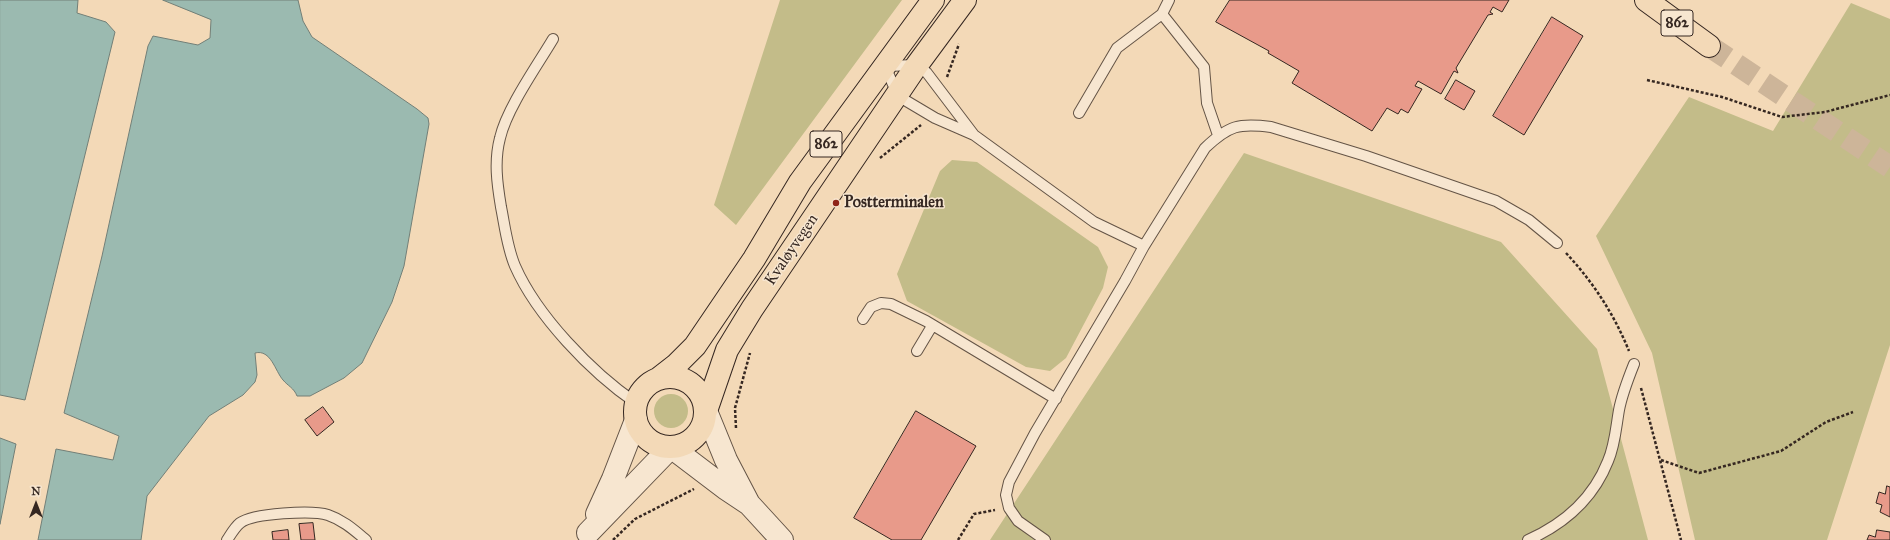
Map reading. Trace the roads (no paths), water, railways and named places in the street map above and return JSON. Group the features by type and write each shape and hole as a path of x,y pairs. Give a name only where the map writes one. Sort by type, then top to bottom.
{"main road":[{"name":"Kvaløyvegen","path":"658,379 676,365 695,346 754,259 800,182 934,0"},
{"name":"Kvaløyvegen","path":"706,411 727,350 735,336 917,66 965,0"},
{"name":"862","path":"1646,0 1709,46"},
{"path":"658,379 668,377 686,380 700,393 706,411"},
{"name":"862","path":"636,412 644,388 658,379"},
{"name":"862","path":"671,447 682,445 692,440 699,432 704,422 706,411"},
{"path":"636,412 642,432 653,442 671,447"}],"street":[{"path":"706,411 726,460 749,504"},
{"path":"586,536 613,479 636,412"},
{"path":"586,536 671,447 725,488 749,504 782,540"}],"lane":[{"path":"1079,113 1117,48 1162,14 1169,0"},
{"path":"1162,14 1204,67 1207,103 1218,136"},
{"path":"553,39 510,112 500,137 496,166 507,243 514,265 534,301 564,338 636,412"},
{"path":"974,135 927,73 917,66 885,66 898,96 935,118 974,135 1094,222 1144,246"},
{"path":"1045,540 1018,521 1009,508 1006,495 1008,482 1126,281 1144,246 1205,148 1218,136 1233,127 1250,124 1271,127 1298,134 1496,201 1529,220 1558,243"},
{"path":"863,319 871,307 881,303 891,304 932,326 1056,399"},
{"path":"917,351 932,326"},
{"path":"1528,540 1567,518 1582,504 1596,484 1608,461 1615,436 1624,388 1634,364"},
{"path":"227,540 240,522 257,515 313,512 328,515 344,522 366,540"}],"water":[{"path":"0,0 78,0 77,13 106,22 115,32 25,400 0,395"},
{"path":"163,0 298,0 303,21 312,37 428,118 429,124 404,266 392,302 362,363 344,378 310,396 297,396 293,389 280,376 269,357 265,354 255,353 257,375 255,382 243,395 209,416 147,496 141,540 38,540 56,449 113,460 119,436 64,413 102,256 148,46 153,36 198,45 210,38 211,20"},
{"path":"0,438 16,444 0,524"}],"tunnel":[{"path":"1709,46 1890,167"}],"place":[{"name":"Postterminalen","path":"836,203"}]}
